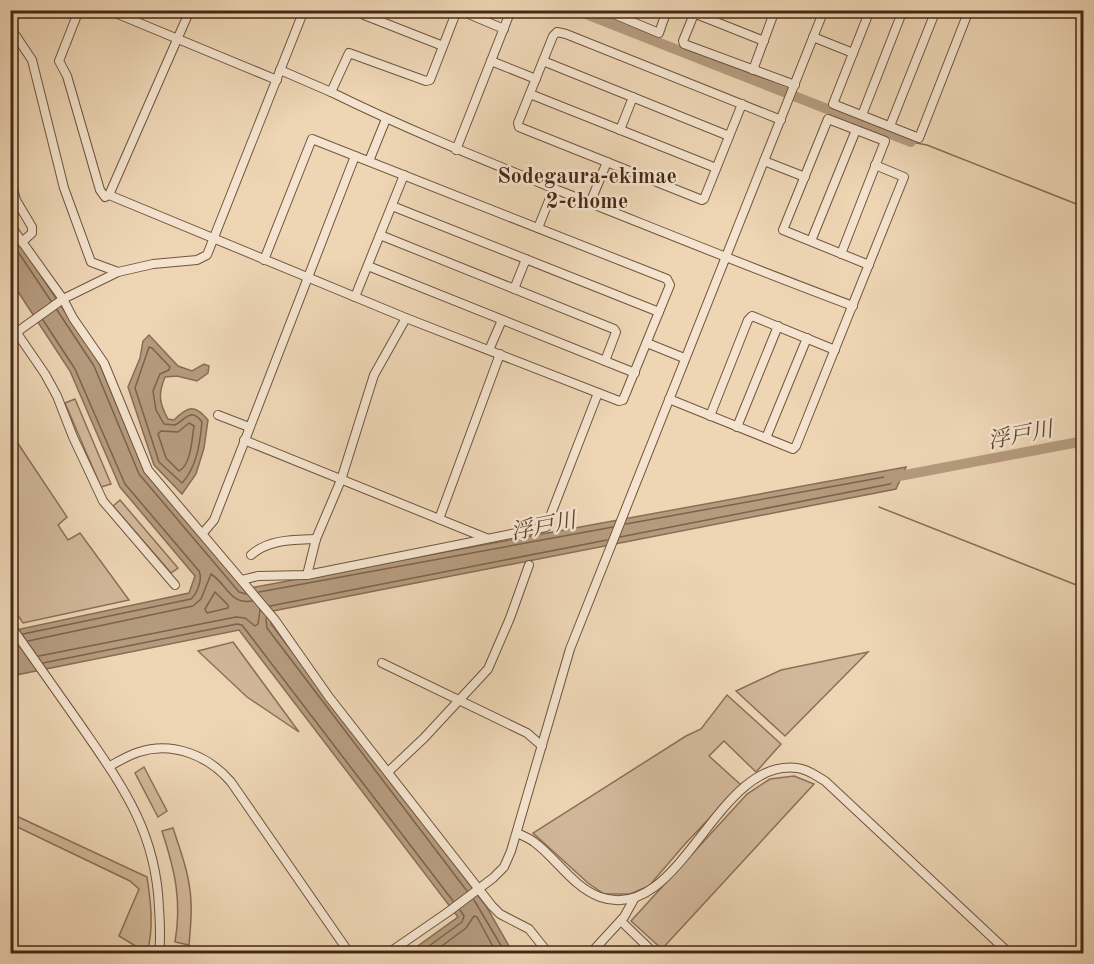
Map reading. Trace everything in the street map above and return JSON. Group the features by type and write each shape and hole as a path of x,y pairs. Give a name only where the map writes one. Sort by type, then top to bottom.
{"street":[{"path":"80,10 59,62 68,76 100,190 105,196 109,195 213,239 264,260 308,277 406,318 619,401 623,400 670,285 667,279 312,139 264,260"},
{"path":"108,10 277,80"},
{"path":"109,195 190,10"},
{"path":"17,332 63,299 117,272 153,264 197,260 207,255 304,10"},
{"path":"364,10 364,15 443,46"},
{"path":"331,92 349,53 426,81 430,80 458,10 504,29"},
{"path":"456,150 511,10"},
{"path":"604,10 659,33 668,10"},
{"path":"753,70 775,10"},
{"path":"387,954 448,912 504,867 518,833 563,671 684,358 824,10"},
{"path":"870,10 833,104 920,138 968,13 955,10"},
{"path":"862,115 903,10"},
{"path":"890,126 936,10"},
{"path":"1067,10 1083,17"},
{"path":"764,41 690,12 683,41 684,44 794,88"},
{"path":"11,28 32,60 64,188 91,262 117,272"},
{"path":"742,104 702,200 519,127 518,123 553,36 557,32 566,34 742,104 781,120"},
{"path":"813,37 853,53"},
{"path":"491,61 536,80"},
{"path":"543,61 729,136"},
{"path":"280,70 456,150 725,258 853,306"},
{"path":"530,94 716,168"},
{"path":"620,130 633,98"},
{"path":"369,161 386,119"},
{"path":"841,254 885,141 828,119 783,230 811,241 841,254 869,265"},
{"path":"811,241 856,130"},
{"path":"203,533 214,520 355,156"},
{"path":"764,161 805,177"},
{"path":"590,203 607,162"},
{"path":"669,399 793,449 796,446 904,177 875,165"},
{"path":"355,297 404,175"},
{"path":"10,177 16,200 32,227 32,233 22,242"},
{"path":"538,228 554,188"},
{"path":"392,206 659,312"},
{"path":"10,225 63,299 73,318 104,363 146,466 273,617 329,697 501,914 529,929 549,954"},
{"path":"380,236 614,329 616,332 605,361"},
{"path":"514,289 526,259"},
{"path":"368,266 634,373"},
{"path":"710,416 748,320 752,316 835,350"},
{"path":"307,575 316,539 341,480 374,375 406,318"},
{"path":"489,350 502,320"},
{"path":"10,322 57,396 103,501 175,585"},
{"path":"737,427 778,326"},
{"path":"766,438 807,338"},
{"path":"647,343 684,358"},
{"path":"440,519 500,354"},
{"path":"242,580 258,576 307,575 546,527 598,393"},
{"path":"218,416 249,427"},
{"path":"244,440 486,538"},
{"path":"251,555 267,544 290,539 316,539"},
{"path":"388,772 424,738 488,669 529,565"},
{"path":"10,625 110,766 139,818 151,854 159,895 161,940 159,954"},
{"path":"382,663 527,732 542,746"},
{"path":"110,766 138,752 163,748 192,754 221,770 350,954"},
{"path":"518,833 535,843 581,885 600,897 618,900 634,899 650,891 664,879 715,818 753,778 765,772 796,768 808,771 825,781 1010,954"},
{"path":"590,954 621,921 634,899"},
{"path":"621,921 655,954"}],"shaded area":[{"path":"75,399 111,484 101,487 65,403"},
{"path":"11,433 67,517 58,525 68,540 80,533 129,600 23,623 11,605"},
{"path":"120,500 178,568 171,573 113,506"},
{"path":"233,642 299,732 247,697 198,651"},
{"path":"868,652 785,736 736,691 781,670"},
{"path":"727,695 781,744 756,772 724,741 709,756 741,785 649,886 630,894 604,894 588,883 533,833 686,736 701,729"},
{"path":"144,767 167,811 158,817 135,773"},
{"path":"794,776 814,784 662,949 631,921 747,794 770,779"},
{"path":"10,813 147,877 151,925 147,953 119,936 139,889 130,881 11,824"},
{"path":"173,828 189,883 191,913 189,945 175,942 178,913 176,886 162,831"}],"water":[{"path":"10,229 99,363 144,470 244,589 906,467 896,489 273,611 271,624 486,906 513,953 408,953 458,917 239,630 11,676 11,631 189,593 195,576 120,487 70,371 11,281"},
{"path":"149,335 178,366 192,371 204,364 209,366 208,373 197,381 177,376 165,377 161,388 161,403 168,419 174,420 183,412 195,409 208,420 204,448 196,474 182,494 154,465 128,387 140,358 143,341"}],"waterway":[{"path":"576,10 911,142"},
{"path":"911,142 927,145 1084,207"},
{"name":"浮戸川","path":"889,478 1084,441"},
{"path":"879,507 1084,588"}],"district":[{"name":"Sodegaura-ekimae 2-chome","path":"587,188"}]}
